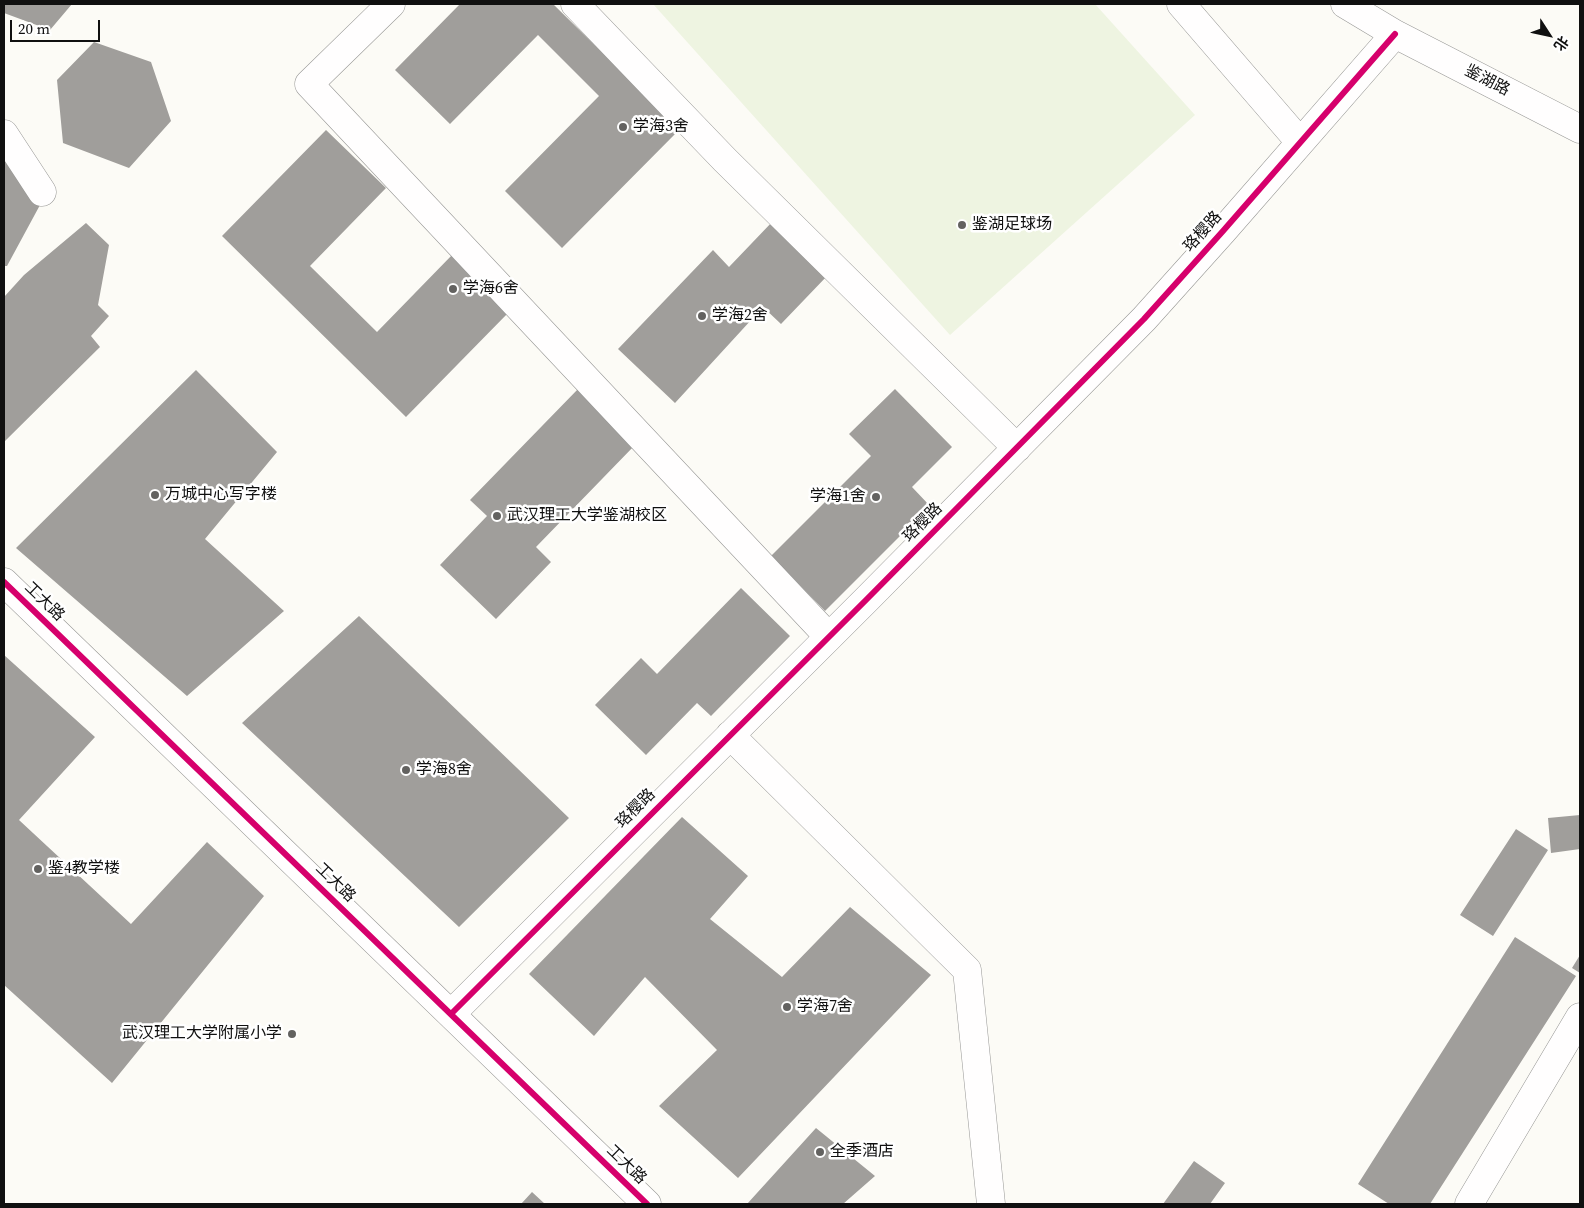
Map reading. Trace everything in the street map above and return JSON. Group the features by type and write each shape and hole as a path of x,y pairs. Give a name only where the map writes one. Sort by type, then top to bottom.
{"street":[{"path":"391,4 309,84 828,636"},
{"path":"575,4 726,160 1017,448"},
{"path":"1181,4 1300,142"},
{"name":"鉴湖路","path":"1345,4 1395,34 1580,129"},
{"name":"珞樱路","path":"451,1014 1144,319 1395,34"},
{"path":"4,134 42,192"},
{"name":"工大路","path":"4,582 647,1204"},
{"path":"730,735 967,970 991,1204"},
{"path":"1468,1204 1580,1017"}],"green space":[{"name":"鉴湖足球场","path":"653,4 1095,4 1195,115 950,335"}],"building":[{"path":"4,4 72,4 50,30 4,13"},
{"name":"学海3舍","path":"460,4 553,4 680,129 562,248 505,191 599,96 538,35 450,124 395,70"},
{"path":"94,42 151,62 171,121 129,168 63,143 57,80"},
{"name":"学海6舍","path":"326,130 386,188 310,266 377,332 452,255 509,312 406,417 222,236"},
{"path":"4,151 40,205 7,266 4,266"},
{"name":"学海2舍","path":"773,221 828,275 781,324 763,307 675,403 618,349 713,250 729,267"},
{"path":"86,223 109,245 98,305 109,316 91,336 100,347 4,442 4,297 24,275"},
{"name":"万城中心写字楼","path":"196,370 277,452 205,539 284,611 187,696 16,548"},
{"path":"578,389 635,445 536,547 551,562 496,619 440,565 487,516 470,500"},
{"name":"学海1舍","path":"895,389 952,447 912,487 930,506 825,611 771,556 871,456 849,434"},
{"path":"741,588 790,636 711,716 697,703 646,755 595,705 641,658 657,674"},
{"name":"学海8舍","path":"359,616 569,818 459,927 242,723"},
{"name":"鉴4教学楼","path":"4,655 95,737 19,820 131,924 207,842 264,896 112,1083 4,985"},
{"path":"1580,815 1580,849 1551,853 1548,818"},
{"name":"学海7舍","path":"682,817 748,876 710,919 782,977 850,907 931,975 738,1178 659,1106 717,1050 645,977 594,1036 529,974"},
{"path":"1516,829 1548,850 1493,936 1460,915"},
{"path":"1515,937 1576,976 1430,1204 1389,1204 1358,1184"},
{"path":"1580,955 1580,973 1572,968"},
{"name":"全季酒店","path":"816,1128 875,1176 843,1204 747,1204"},
{"path":"1194,1161 1225,1183 1210,1204 1163,1204"},
{"path":"532,1192 545,1204 521,1204"}],"cycle path":[{"path":"451,1014 866,600 1144,319 1395,34"},
{"path":"4,582 647,1204"}],"place":[{"name":"学海3舍","path":"623,127"},
{"name":"鉴湖足球场","path":"962,225"},
{"name":"学海6舍","path":"453,289"},
{"name":"学海2舍","path":"702,316"},
{"name":"万城中心写字楼","path":"155,495"},
{"name":"学海1舍","path":"876,497"},
{"name":"武汉理工大学鉴湖校区","path":"497,516"},
{"name":"学海8舍","path":"406,770"},
{"name":"鉴4教学楼","path":"38,869"},
{"name":"学海7舍","path":"787,1007"},
{"name":"武汉理工大学附属小学","path":"292,1034"},
{"name":"全季酒店","path":"820,1152"}]}
